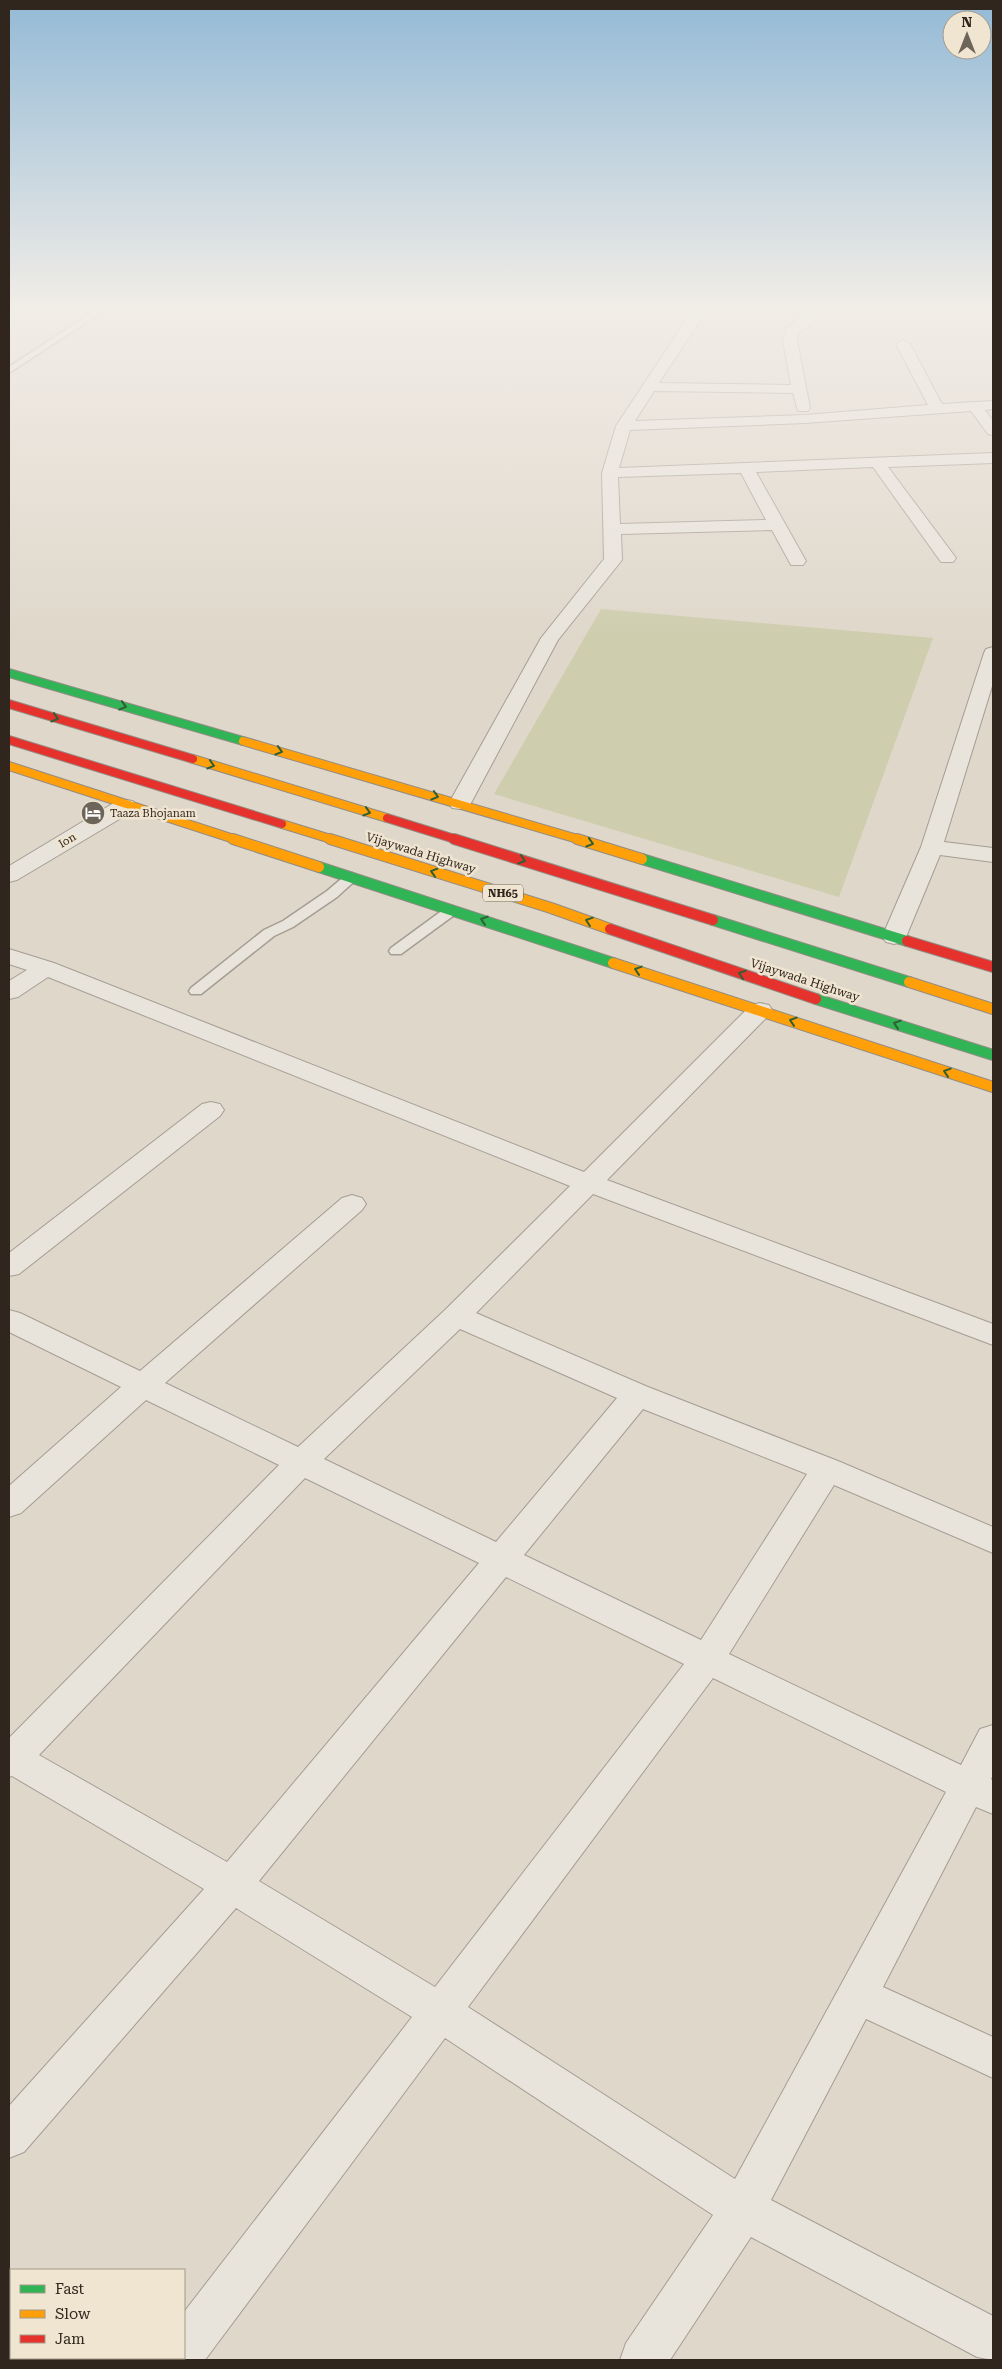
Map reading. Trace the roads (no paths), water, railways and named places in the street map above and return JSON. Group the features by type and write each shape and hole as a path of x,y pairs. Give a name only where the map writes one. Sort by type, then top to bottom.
{"main road":[{"path":"9,673 460,803 993,967"},
{"name":"Vijaywada Highway","path":"9,704 451,838 993,1009"},
{"name":"Vijaywada Highway","path":"9,740 551,908 782,988 993,1055"},
{"path":"9,766 125,806 352,877 993,1087"}],"street":[{"path":"460,803 550,638 612,560 610,473 624,426 629,419"},
{"path":"624,426 812,419"},
{"path":"984,419 993,431"},
{"path":"610,473 876,461 993,458"},
{"path":"876,461 947,558"},
{"path":"746,468 797,561"},
{"path":"612,530 776,525"},
{"path":"894,937 932,847 989,679 993,653"},
{"name":"Ion","path":"9,875 125,806"},
{"path":"932,847 993,854"},
{"path":"9,956 46,968 588,1183 993,1335"},
{"path":"9,992 46,968"},
{"path":"760,1010 456,1316 301,1462 10,1760 232,1886 440,2012 743,2209 993,2341"},
{"path":"9,1267 211,1110"},
{"path":"9,1505 143,1385 352,1204"},
{"path":"456,1316 637,1395 827,1469 993,1540"},
{"path":"9,1320 980,1793"},
{"path":"9,2137 232,1886 637,1395"},
{"path":"185,2349 707,1660 827,1469"},
{"path":"644,2360 743,2209 858,1995 980,1793 993,1740"},
{"path":"858,1995 993,2058"}],"lane":[{"path":"196,991 269,933 288,924 332,894 352,877"},
{"path":"396,951 452,910"}],"place":[{"name":"Taaza Bhojanam","path":"93,813"}]}
